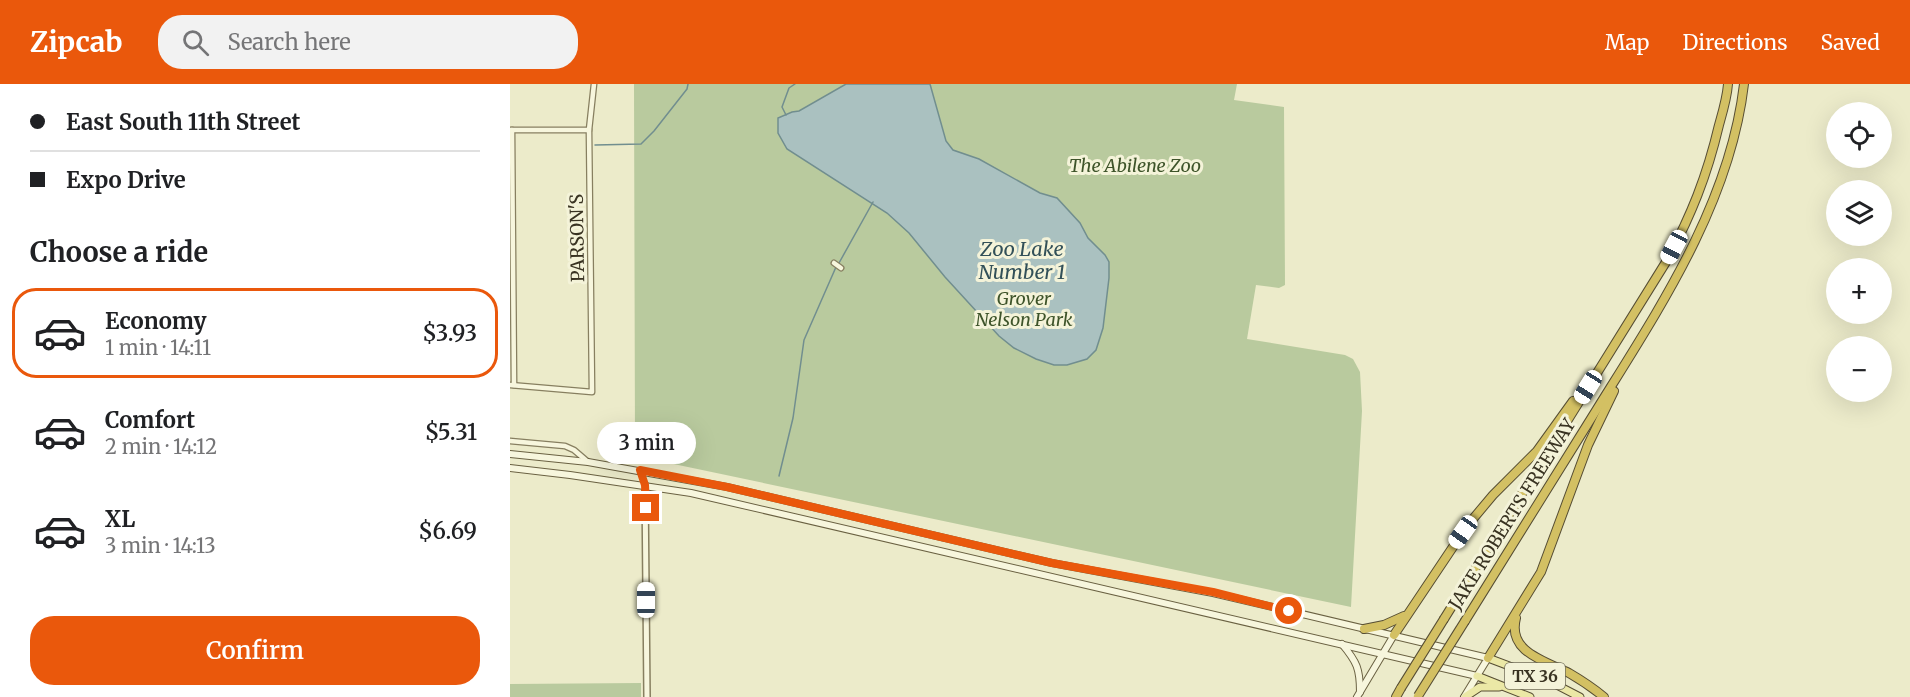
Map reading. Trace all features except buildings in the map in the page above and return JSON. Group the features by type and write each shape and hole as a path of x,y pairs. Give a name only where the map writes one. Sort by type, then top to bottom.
{"highway":[{"name":"JAKE ROBERTS FREEWAY","path":"1396,697 1662,269 1690,218 1713,153 1728,84"},
{"name":"JAKE ROBERTS FREEWAY","path":"1418,697 1637,345 1680,271 1717,190 1737,123 1744,84"},
{"path":"1488,658 1541,572 1587,445 1637,345"},
{"path":"1394,635 1467,526 1493,495 1537,451 1612,348"},
{"path":"1518,611 1514,627 1515,638 1522,647 1532,655 1580,680 1604,697"},
{"path":"1364,629 1384,626 1407,615"}],"main road":[{"name":"TX 36","path":"510,454 588,462 727,487 1052,563 1213,592 1488,658 1549,681 1580,697"},
{"name":"TX 36","path":"510,468 645,485 702,496 1477,676 1530,697"},
{"path":"640,470 645,485"},
{"path":"1359,695 1394,635"},
{"path":"1342,644 1359,670 1359,695"},
{"path":"1465,697 1488,658"},
{"path":"1465,697 1480,687 1509,688"}],"street":[{"name":"PARSON'S","path":"512,385 592,392 589,130 594,84"},
{"path":"512,385 511,130 589,130"},
{"path":"834,262 841,268"},
{"path":"510,441 565,446 574,450 588,462"},
{"path":"645,485 647,697"}],"green space":[{"name":"Grover Nelson Park","path":"634,84 1237,84 1234,100 1284,107 1285,285 1279,288 1256,285 1247,339 1345,355 1353,359 1360,372 1362,411 1351,607 645,458 635,442"},
{"path":"641,683 641,697 510,697 510,684"}],"water":[{"name":"Zoo Lake Number 1","path":"846,84 930,84 946,141 953,150 979,159 1040,193 1057,198 1080,223 1088,238 1109,262 1103,328 1096,350 1087,359 1067,365 1054,365 1014,348 999,336 945,277 909,233 887,213 787,149 778,133 778,118 799,111"}],"waterway":[{"path":"595,145 641,144 687,89 688,84"},
{"path":"786,115 782,107 789,88 795,84"},
{"path":"839,263 873,202"},
{"path":"779,476 793,418 804,340 836,267"}],"route":[{"path":"646,508 645,485 640,470 727,487 1052,563 1213,592 1289,611"}],"park label":[{"name":"The Abilene Zoo","path":"1135,165"}]}
